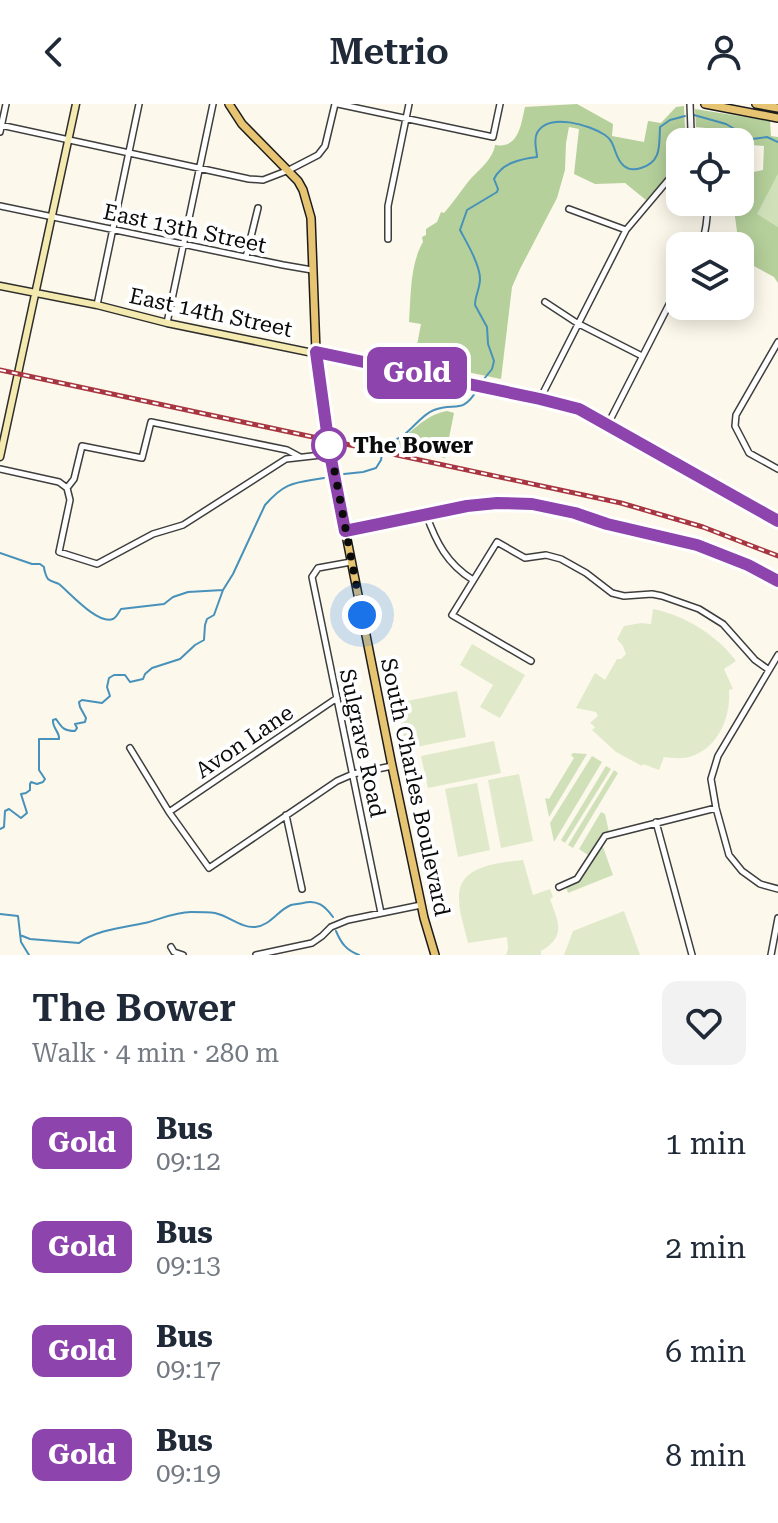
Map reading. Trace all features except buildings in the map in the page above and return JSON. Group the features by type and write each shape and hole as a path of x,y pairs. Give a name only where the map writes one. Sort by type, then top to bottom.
{"main road":[{"name":"South Charles Boulevard","path":"229,104 242,124 289,170 303,190 311,218 316,352 330,454 421,905 435,955"},
{"path":"705,104 778,118"},
{"path":"762,105 778,108"}],"street":[{"path":"6,104 0,128 263,180 318,155 325,146 337,104 493,137 500,104"},
{"path":"0,457 76,104"},
{"path":"97,305 139,104"},
{"path":"167,323 213,104"},
{"path":"388,239 388,206 409,104"},
{"path":"690,104 691,128"},
{"path":"762,105 764,115"},
{"path":"540,399 626,230 666,183"},
{"name":"East 13th Street","path":"0,206 312,270"},
{"path":"246,257 258,208"},
{"path":"569,209 626,230"},
{"name":"East 14th Street","path":"0,286 579,409 778,521"},
{"path":"545,302 577,323 642,356"},
{"path":"608,424 666,310"},
{"path":"778,342 736,415 735,426 749,453 778,469"},
{"path":"67,488 74,479 82,446 142,458 151,422 282,449 300,457"},
{"path":"282,449 286,459"},
{"path":"0,469 59,482 67,488 70,500 59,552 97,564 153,534 183,525 286,459 330,454"},
{"path":"345,531 486,504 521,503 697,545 748,565 778,581"},
{"path":"426,514 445,556 473,580"},
{"path":"531,661 452,615 497,542 525,558 552,556 586,573 612,593 624,596 657,595 699,609 723,624 755,660 769,670"},
{"name":"Sulgrave Road","path":"351,562 318,568 312,577 381,913"},
{"path":"778,655 716,760 711,786 729,855 742,871 760,884 778,889"},
{"name":"Avon Lane","path":"169,812 337,698"},
{"path":"130,748 169,812 209,868 337,781 353,774 392,766"},
{"path":"559,887 577,879 605,836 716,808"},
{"path":"286,815 302,889"},
{"path":"656,822 692,955"},
{"path":"256,955 312,943 336,924 421,905"},
{"path":"771,955 778,918"},
{"path":"171,947 174,952 183,955"}],"green space":[{"path":"577,104 613,124 612,136 644,142 648,121 661,123 676,107 684,106 685,128 666,128 666,178 646,200 625,183 595,184 574,174 579,129 569,127 565,170 557,198 512,287 501,379 414,361 421,324 409,322 411,291 422,237 488,160 495,145 509,143 518,134 525,107"},
{"path":"695,109 770,121 771,136 778,137 778,174 757,214 778,227 778,283 774,277 754,266 754,232 737,232 735,216 754,216 754,172 763,170 764,146 754,145 754,128 696,127"},
{"path":"778,174 778,227 756,214"},
{"path":"447,411 454,413 445,458 390,446 424,421"},
{"path":"653,609 699,628 736,661 724,669 733,689 729,690 728,711 721,731 699,753 689,757 664,757 659,770 642,766 616,752 592,730 595,727 590,723 598,716 596,712 576,708 595,673 605,680 617,659 626,654 617,639 624,626 651,624"},
{"path":"472,644 525,675 500,718 480,707 493,685 460,665"},
{"path":"457,691 466,737 406,749 397,703"},
{"path":"494,741 501,773 428,788 421,756"},
{"path":"573,753 587,754 549,817 545,798 549,799 574,758"},
{"path":"592,756 602,762 554,842 550,823"},
{"path":"606,766 611,769 565,843 561,840"},
{"path":"614,770 618,773 573,848 568,845"},
{"path":"519,774 533,841 501,848 488,780"},
{"path":"477,783 490,850 458,857 445,789"},
{"path":"601,812 605,814 609,832 601,836 588,855 579,849"},
{"path":"602,844 613,875 568,893 566,887 579,881"},
{"path":"523,860 533,895 550,889 558,928 554,940 541,951 541,955 506,955 507,937 468,943 459,904 460,888 465,879 481,868"},
{"path":"624,911 640,955 564,955 573,931"}],"waterway":[{"path":"694,115 726,124 752,139 767,137 778,142"},
{"path":"480,384 492,369 494,361 488,344 487,327 475,305 480,282 478,267 460,230 467,210 497,192 494,179 502,169 537,157 537,133 550,123 570,122 598,131 611,142 621,162 634,169 653,162 659,146 660,127 685,116"},
{"path":"344,474 376,468 383,446 403,436 430,412 467,403 477,390"},
{"path":"0,829 4,827 5,811 9,809 21,818 27,813 21,794 30,790 31,782 37,784 45,779 39,770 39,739 59,739 53,720 56,719 66,730 75,731 75,724 85,722 86,718 79,702 102,703 110,696 107,687 109,678 125,675 130,682 143,679 152,668 180,659 204,640 207,619 214,615 265,505 285,487 324,478"},
{"path":"0,553 40,564 48,579 59,584 92,613 107,620 114,618 121,609 164,604 188,592 223,590"},
{"path":"20,935 30,939 79,943 104,932 191,912 215,913 255,927 265,924 291,905 308,902 320,904 333,917"},
{"path":"0,914 18,916 21,942 29,955"},
{"path":"336,931 344,946 359,955"}],"railway":[{"path":"0,370 621,503 703,527 778,556"}],"bus line":[{"name":"Gold","path":"778,521 579,409 316,352 330,454 345,531 467,506 532,504 697,545 748,565 778,581"}],"place":[{"name":"The Bower","path":"329,445"}],"route":[{"path":"329,445 328,437 362,615"}]}
